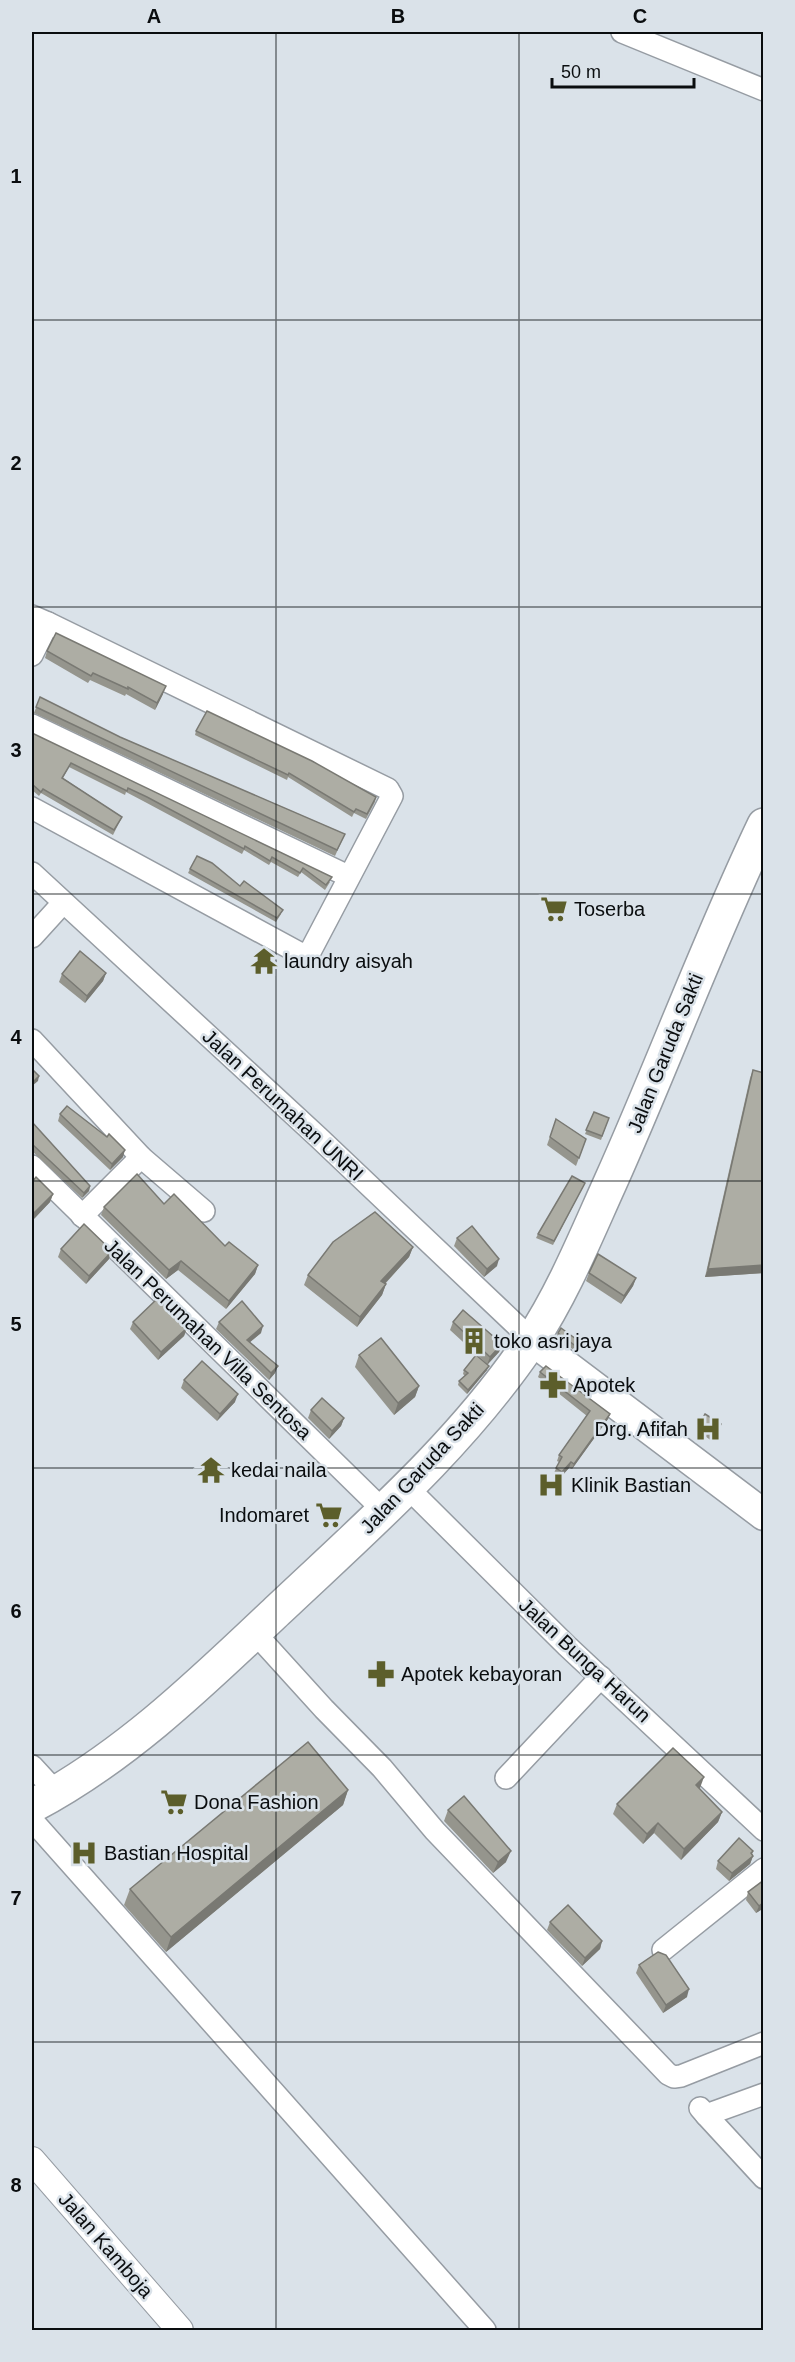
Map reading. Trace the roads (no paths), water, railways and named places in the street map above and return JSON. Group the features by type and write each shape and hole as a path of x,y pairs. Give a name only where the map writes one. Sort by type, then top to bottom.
{"highway":[{"name":"Jalan Garuda Sakti","path":"44,1800 140,1735 255,1633 385,1512 456,1437 532,1340 579,1252 638,1120 735,885 764,825"}],"main road":[{"path":"532,1340 764,1515"}],"street":[{"path":"622,32 764,90"},
{"path":"32,655 40,620 390,790 391,797 311,950 306,954 299,954 32,808"},
{"path":"32,725 348,876"},
{"name":"Jalan Perumahan UNRI","path":"32,873 62,904 300,1121 532,1340"},
{"path":"32,937 62,904"},
{"path":"32,1040 141,1157 204,1211"},
{"path":"82,1216 141,1157"},
{"name":"Jalan Perumahan Villa Sentosa","path":"32,1166 385,1512"},
{"name":"Jalan Bunga Harun","path":"408,1488 601,1677 764,1830"},
{"path":"255,1633 382,1768 435,1831 668,2074 674,2077 681,2076 764,2043"},
{"path":"506,1778 601,1677"},
{"path":"32,1766 44,1800"},
{"path":"32,1820 485,2331"},
{"path":"663,1950 764,1869"},
{"path":"764,2094 703,2111 764,2178"},
{"name":"Jalan Kamboja","path":"32,2160 180,2331"}],"place":[{"name":"Toserba","path":"554,909"},
{"name":"laundry aisyah","path":"264,961"},
{"name":"toko asri jaya","path":"474,1341"},
{"name":"Apotek","path":"553,1385"},
{"name":"Drg. Afifah","path":"708,1429"},
{"name":"kedai naila","path":"211,1470"},
{"name":"Klinik Bastian","path":"551,1485"},
{"name":"Indomaret","path":"329,1515"},
{"name":"Apotek kebayoran","path":"381,1674"},
{"name":"Dona Fashion","path":"174,1802"},
{"name":"Bastian Hospital","path":"84,1853"}]}
